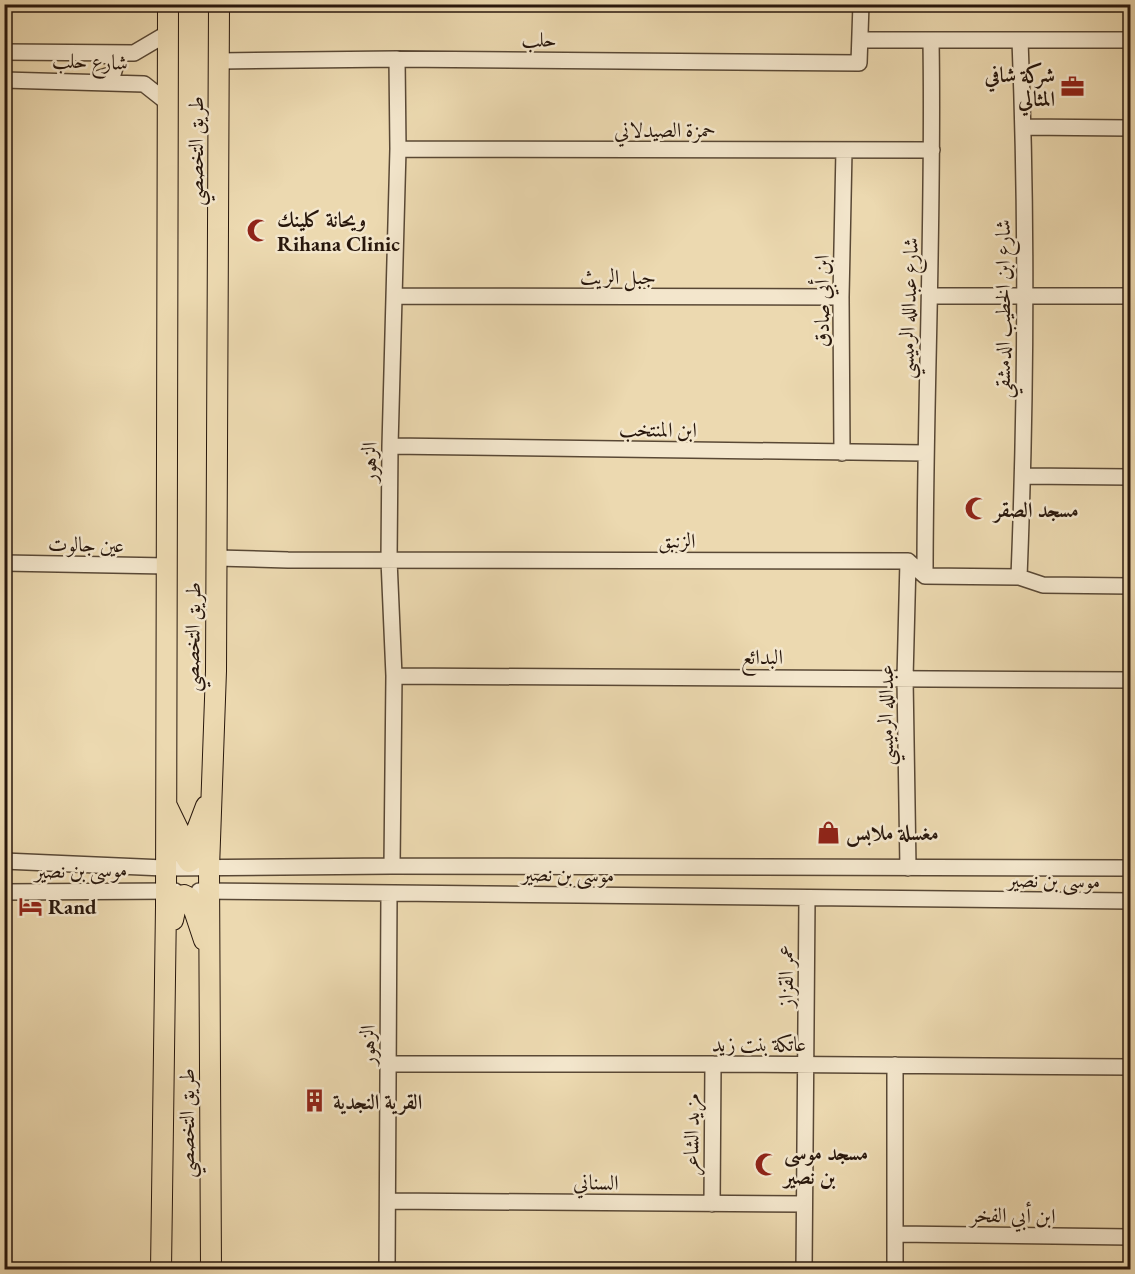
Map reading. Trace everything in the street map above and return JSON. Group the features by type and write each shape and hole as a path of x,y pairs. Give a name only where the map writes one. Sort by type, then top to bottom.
{"main road":[{"name":"طريق التخصصي","path":"161,1269 166,890 164,868 168,4"},
{"name":"طريق التخصصي","path":"211,1269 209,868 216,671 219,4"},
{"path":"165,800 181,835 186,859 192,862 195,856 195,835 212,794"},
{"path":"165,956 178,896 184,895 190,898 209,954"}],"street":[{"path":"861,4 860,40 1131,40"},
{"name":"شارع حلب","path":"4,52 134,53 168,33"},
{"name":"حلب","path":"220,61 397,59 859,63 860,40"},
{"name":"شارع ابن الخطيب الدمشقي","path":"1019,577 1023,476 1023,127 1020,40"},
{"name":"شارع عبدالله الرميسي","path":"925,576 925,453 933,150 931,41"},
{"path":"82,53 111,57 116,62 116,67 113,74 82,82"},
{"name":"الزهور","path":"392,866 394,676 389,560 398,149 397,59"},
{"name":"شارع حلب","path":"4,80 144,84 168,103"},
{"path":"1023,127 1131,128"},
{"name":"حمزة الصيدلاني","path":"398,149 933,150"},
{"name":"ابن أبي صادق","path":"842,453 841,297 844,150"},
{"name":"جبل الريث","path":"395,296 841,297"},
{"path":"930,296 1131,296"},
{"name":"ابن المنتخب","path":"390,446 925,453"},
{"path":"1023,476 1131,477"},
{"name":"الزنبق","path":"217,558 908,561"},
{"path":"908,561 925,576 1019,577 1043,585 1131,586"},
{"name":"عبدالله الرميسي","path":"908,561 905,678 908,868"},
{"name":"عين جالوت","path":"4,562 167,566"},
{"name":"البدائع","path":"394,676 1131,680"},
{"path":"4,861 164,868 392,866 1131,868"},
{"path":"126,867 146,869 153,879 150,887 132,891"},
{"path":"243,891 228,886 225,877 226,872 244,867"},
{"name":"موسى بن نصير","path":"4,892 166,890 1131,901"},
{"name":"الزهور","path":"387,1269 389,893"},
{"name":"عمر القزاز","path":"804,1269 807,898"},
{"name":"عاتكة بنت زيد","path":"387,1064 1131,1067"},
{"name":"مزيد الشاعر","path":"712,1204 713,1064"},
{"path":"895,1065 895,1269"},
{"name":"السناني","path":"388,1201 804,1204"},
{"name":"ابن أبي الفخر","path":"896,1234 1131,1237"}],"place":[{"name":"شركة شافي المثالي","path":"1073,86"},
{"name":"ويحانة كلينك Rihana Clinic","path":"259,231"},
{"name":"مسجد الصقر","path":"976,509"},
{"name":"مغسلة ملابس","path":"828,832"},
{"name":"Rand","path":"30,906"},
{"name":"القرية النجدية","path":"315,1101"},
{"name":"مسجد موسى بن نصير","path":"766,1164"}]}
